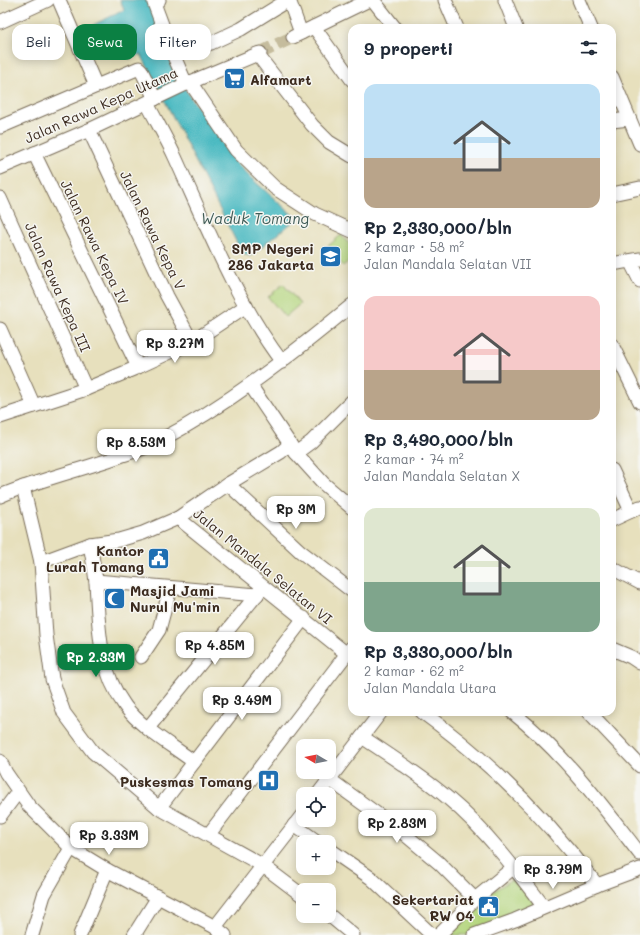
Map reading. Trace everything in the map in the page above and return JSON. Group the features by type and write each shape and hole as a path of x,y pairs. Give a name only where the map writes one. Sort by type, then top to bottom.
{"street":[{"path":"0,22 48,0"},
{"path":"59,0 96,86"},
{"path":"159,0 154,3 162,24"},
{"path":"211,43 242,29 289,0 297,35 369,0"},
{"path":"373,0 392,24"},
{"path":"445,0 455,24"},
{"path":"505,0 514,24"},
{"path":"579,0 589,24"},
{"path":"314,27 348,74"},
{"name":"Jalan Rawa Kepa Utama","path":"0,168 258,53 312,124 329,142 348,154"},
{"path":"176,60 187,84 236,150 275,188 315,214 348,229"},
{"path":"0,127 138,68 141,70 209,236 246,306 282,362"},
{"path":"616,87 640,144"},
{"path":"616,121 629,119"},
{"name":"Jalan Rawa Kepa V","path":"88,130 167,296 192,342"},
{"name":"Jalan Rawa Kepa IV","path":"34,153 138,367"},
{"path":"616,193 640,188"},
{"name":"Jalan Rawa Kepa III","path":"0,198 86,389"},
{"path":"616,263 635,260 640,281"},
{"path":"0,417 86,389 138,367 192,342 246,306"},
{"path":"0,496 156,443 250,386 348,308"},
{"path":"0,329 34,406"},
{"path":"616,353 640,402"},
{"path":"250,386 293,449 324,484 348,505"},
{"path":"41,562 90,544 119,540 143,533 178,518 228,484 281,452 312,442 348,407"},
{"path":"616,476 636,509 616,518"},
{"path":"228,484 300,550 348,588"},
{"path":"23,487 41,562 46,635 52,679 64,713 93,752 159,808 209,834 262,865 296,891"},
{"name":"Jalan Mandala Selatan VI","path":"178,518 260,591 304,618 348,649"},
{"path":"90,544 96,581 98,634 109,675 125,706 148,728 194,762"},
{"path":"616,570 640,583"},
{"path":"96,581 170,589 260,591"},
{"path":"141,657 159,630 170,589"},
{"path":"148,728 260,591"},
{"path":"159,808 304,618"},
{"path":"209,834 348,651"},
{"path":"616,651 631,657 640,664"},
{"path":"336,770 378,716"},
{"path":"427,716 500,776 575,854 598,885"},
{"path":"517,716 534,730 580,778 640,854"},
{"path":"593,716 640,766"},
{"path":"362,737 412,770 450,800 514,867 544,907"},
{"path":"0,760 3,774 40,819 71,848 107,870 220,931 262,865 296,823"},
{"path":"323,787 329,779 402,832 439,863 475,899"},
{"path":"0,816 18,792"},
{"path":"294,825 308,835"},
{"path":"32,935 44,895 71,848"},
{"path":"336,855 370,878 400,903 432,935"},
{"path":"439,935 475,899 514,867"},
{"path":"80,935 107,870"},
{"path":"474,935 598,885 640,870"},
{"path":"134,935 158,897"},
{"path":"336,921 353,935"}],"green space":[{"path":"341,235 348,243 348,262 343,266 327,247"},
{"path":"283,284 300,304 285,317 268,297"},
{"path":"518,875 536,908 476,935 445,935 482,899"}],"water":[{"name":"Waduk Tomang","path":"120,0 151,0 159,24 145,24 145,60 172,60 177,75 191,98 210,123 232,158 250,177 295,217 294,221 250,256 242,253 141,54 137,56 137,24 95,24 124,10"}],"tunnel":[{"path":"260,53 293,37"}],"place":[{"name":"Alfamart","path":"235,79"},
{"name":"SMP Negeri 286 Jakarta","path":"330,256"},
{"name":"Kantor Lurah Tomang","path":"159,558"},
{"name":"Masjid Jami Nurul Mu'min","path":"114,598"},
{"name":"Puskesmas Tomang","path":"268,781"},
{"name":"Sekertariat RW 04","path":"489,907"}]}
